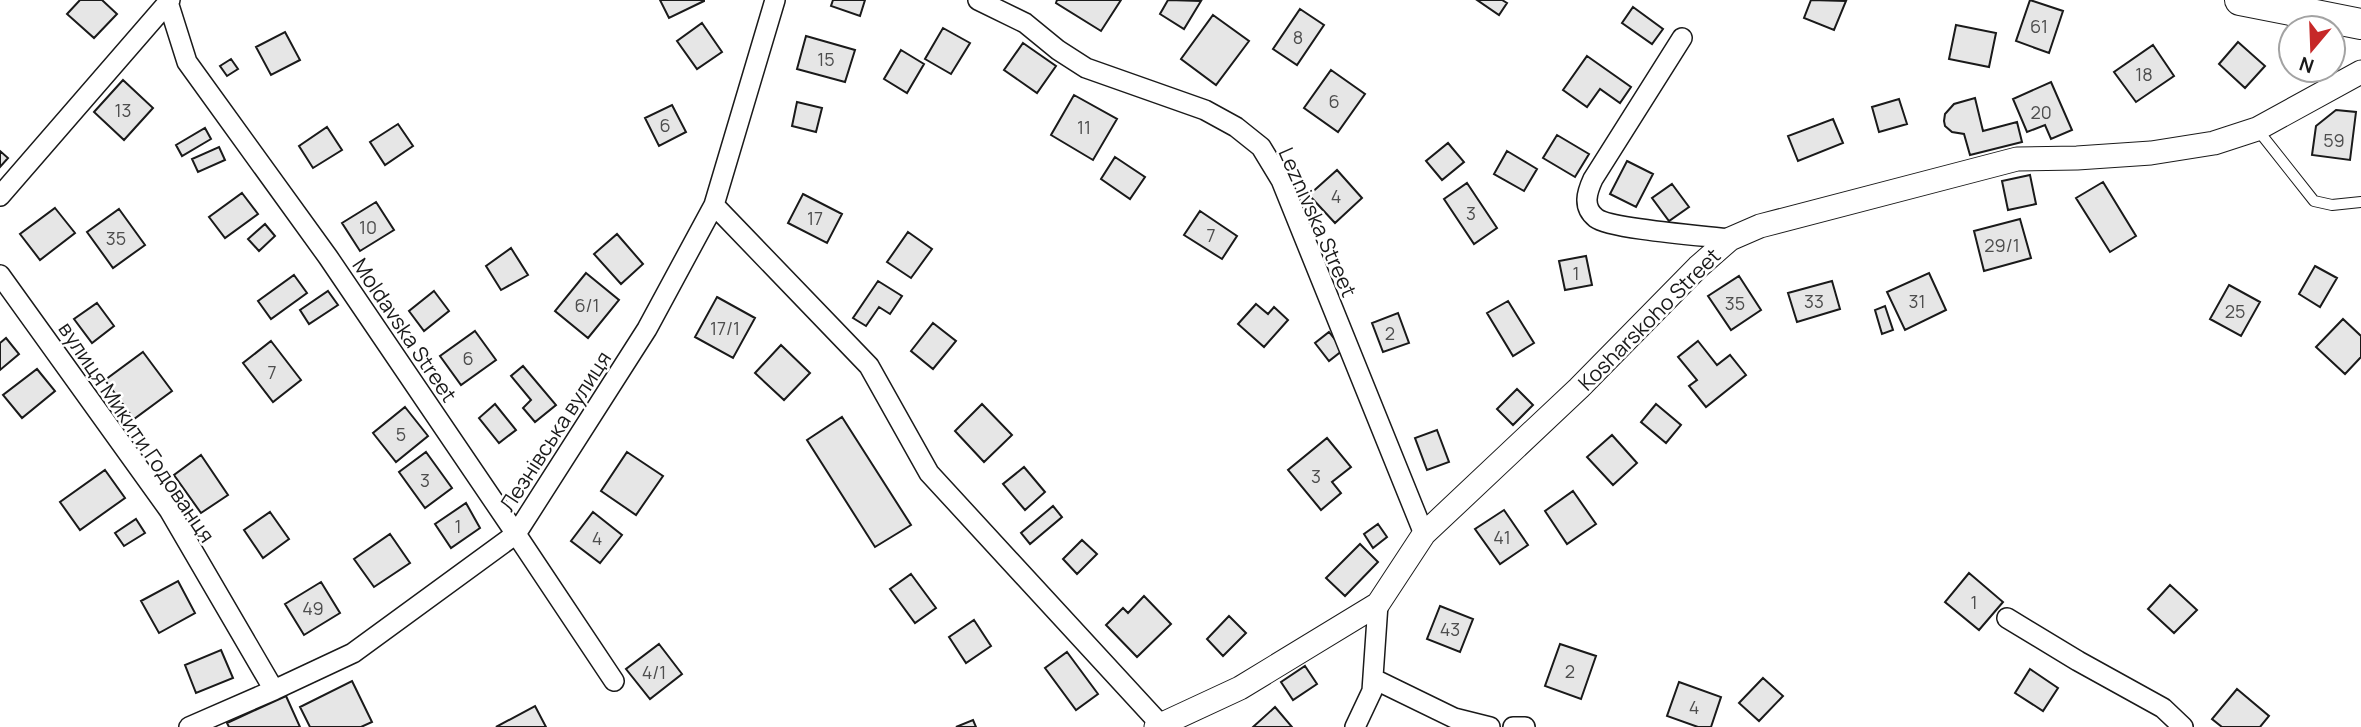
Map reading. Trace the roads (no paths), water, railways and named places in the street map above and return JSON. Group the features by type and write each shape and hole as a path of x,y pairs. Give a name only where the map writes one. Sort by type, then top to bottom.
{"main road":[{"path":"2240,0 2361,24"}],"street":[{"name":"Лезнівська вулиця","path":"189,727 354,653 516,534 647,329 713,205 775,0"},
{"name":"Leznivska Street","path":"978,0 1025,23 1058,50 1086,68 1205,110 1236,127 1261,147 1281,180 1424,534"},
{"path":"0,196 169,1"},
{"name":"Moldavska Street","path":"169,1 187,62 328,257 614,681"},
{"path":"1682,38 1593,179 1587,194 1587,207 1597,219 1616,225 1730,239"},
{"name":"Kosharskoho Street","path":"1160,726 1240,688 1378,604 1424,534 1579,388 1698,267 1730,239 1759,226 2017,159 2151,153 2214,143 2257,129 2361,72"},
{"path":"713,205 869,366 929,473 1160,726"},
{"name":"вулиця Микити Годованця","path":"0,275 169,510 274,691"},
{"path":"1355,727 1372,691 1378,604"},
{"path":"2007,618 2163,708 2183,727"},
{"path":"1374,679 1454,718 1490,727"},
{"path":"1513,727 1525,727"}],"lane":[{"path":"2257,129 2314,201 2332,205 2361,202"}]}
